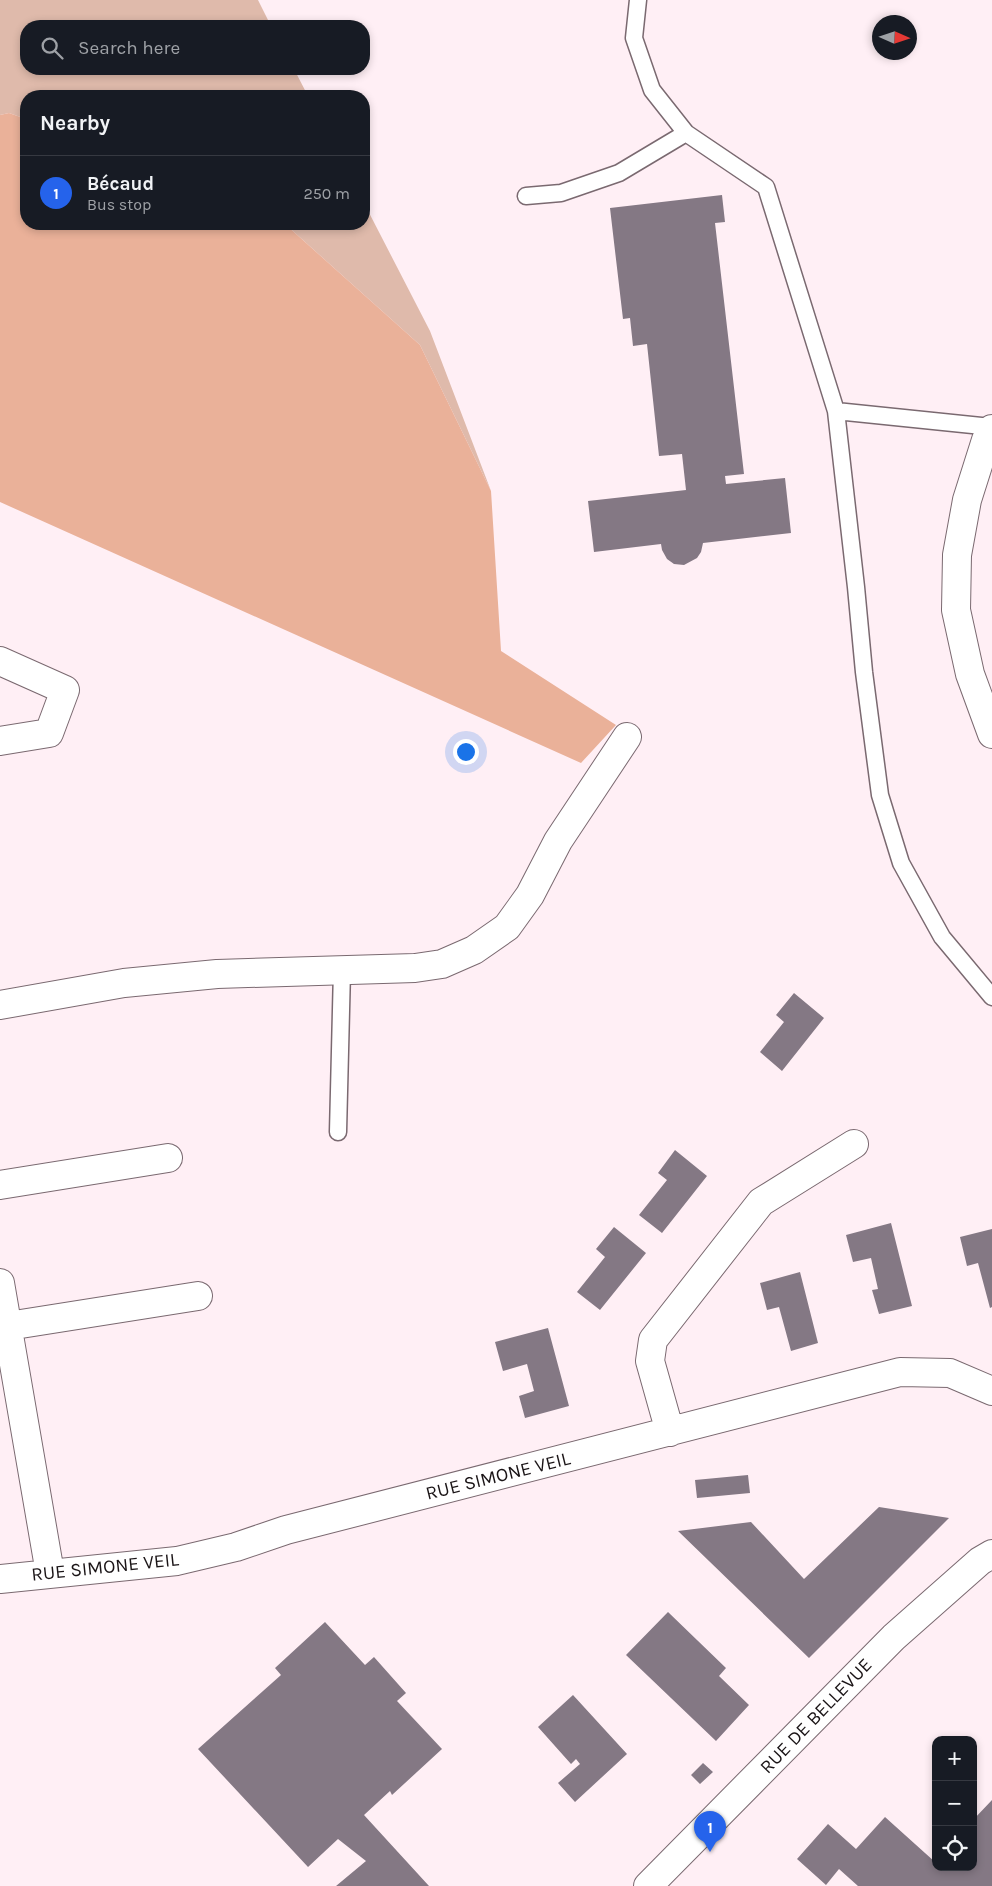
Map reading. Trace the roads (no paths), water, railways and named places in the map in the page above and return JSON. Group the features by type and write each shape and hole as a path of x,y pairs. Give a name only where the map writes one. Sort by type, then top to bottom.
{"main road":[{"path":"992,428 986,440 967,500 957,555 956,610 970,674 992,734"},
{"path":"0,661 65,690 49,734 0,741"},
{"path":"0,1005 134,982 217,974 415,968 442,964 474,950 507,927 530,895 558,841 627,737"},
{"path":"670,1432 650,1361 653,1340 761,1202 854,1144"},
{"path":"0,1185 168,1158"},
{"path":"0,1283 50,1573"},
{"path":"8,1326 198,1296"},
{"name":"RUE SIMONE VEIL","path":"0,1578 177,1561 236,1547 286,1530 900,1372 950,1373 992,1391"},
{"name":"RUE DE BELLEVUE","path":"648,1886 894,1637 980,1561 992,1554"}],"lane":[{"path":"638,0 634,38 652,90 686,133 766,187 836,411 864,672 880,795 901,863 942,937 992,997"},
{"path":"526,196 560,193 619,173 686,133"},
{"path":"836,411 992,428"},
{"path":"338,1132 342,970"}],"place":[{"name":"Bécaud","path":"710,1852"}]}
